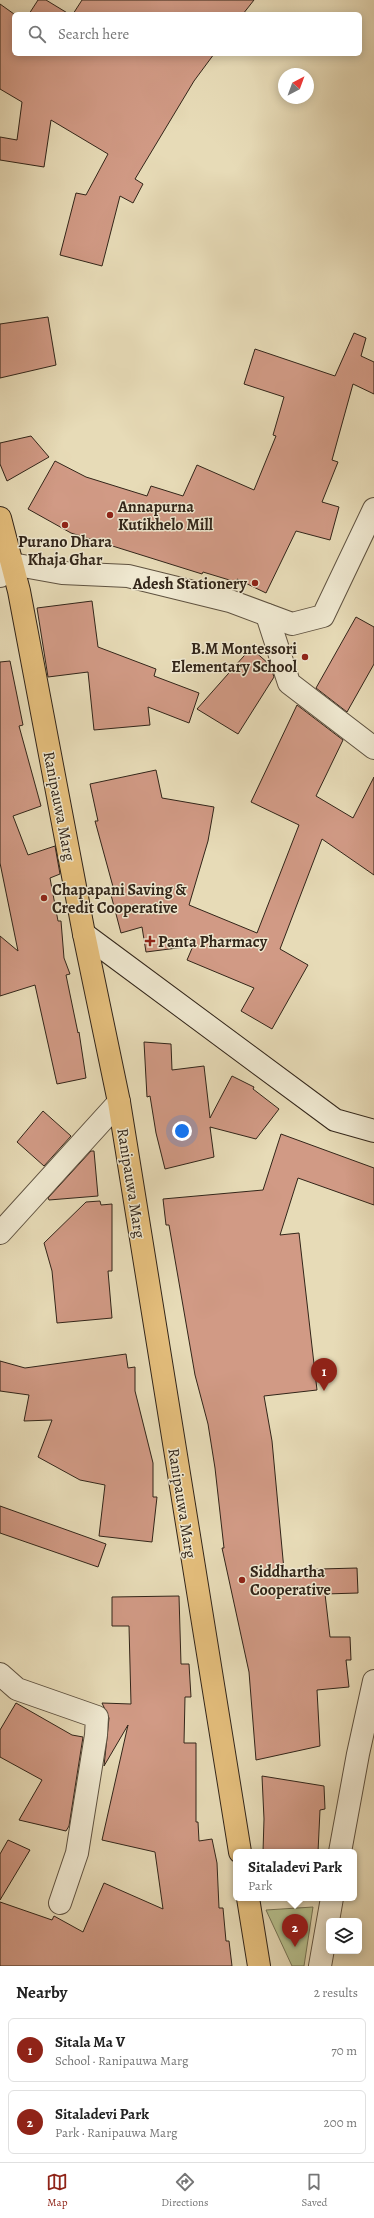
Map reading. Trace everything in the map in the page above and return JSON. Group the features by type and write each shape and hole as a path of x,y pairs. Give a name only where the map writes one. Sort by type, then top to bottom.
{"main road":[{"name":"Ranipauwa Marg","path":"0,518 6,570 19,591 84,934 118,1102 240,1849"},
{"path":"248,1901 259,1966"}],"street":[{"path":"6,570 128,576 230,601 292,624 323,616 374,509"},
{"path":"268,615 290,683 374,748"},
{"path":"84,934 335,1120 374,1131"},
{"path":"0,1233 118,1102"},
{"path":"0,1674 17,1689 97,1717 96,1735 77,1853 60,1903"},
{"path":"341,1849 358,1754 374,1681"},
{"path":"320,1966 331,1901"}],"green space":[{"path":"313,1907 304,1966 292,1966 266,1910"}],"building":[{"path":"38,0 46,0 66,12 30,12"},
{"path":"82,0 254,0 245,12 74,12"},
{"path":"0,4 12,13 12,56 213,56 194,81 135,179 143,184 133,203 120,196 102,266 60,255 76,193 86,195 108,154 51,120 44,167 0,160 0,137 17,140 22,102 0,89"},
{"path":"48,317 56,365 0,378 0,324"},
{"path":"354,333 366,338 361,356 374,362 374,394 353,384 332,460 338,462 322,502 339,507 330,540 296,531 266,593 237,579 236,582 203,572 202,574 71,533 28,509 55,461 86,477 147,496 151,486 183,496 197,465 254,490 276,436 273,435 284,397 244,384 255,349 335,376"},
{"path":"31,436 49,457 7,481 0,464 0,443"},
{"path":"92,601 98,647 156,669 154,676 199,693 189,723 148,707 150,725 94,730 88,672 48,677 37,608"},
{"path":"356,617 374,627 374,664 347,712 316,688"},
{"path":"251,648 270,665 274,677 238,734 197,709"},
{"path":"10,661 23,725 19,726 41,806 13,816 28,855 55,846 60,874 50,878 58,921 61,921 64,958 70,974 66,975 78,1033 79,1032 86,1078 57,1084 35,985 0,996 0,936 18,951 0,863 0,662"},
{"path":"297,705 343,740 316,796 353,818 374,777 374,875 322,839 280,949 308,965 272,1029 241,1011 254,988 187,960 193,946 146,952 142,927 121,933 111,895 115,894 95,821 98,821 90,784 156,770 162,798 214,807 208,841 189,905 257,933 299,825 251,802"},
{"path":"144,1042 171,1044 172,1070 204,1066 210,1118 232,1076 254,1087 253,1089 279,1109 256,1139 210,1127 214,1157 165,1169 156,1133 150,1096 147,1097"},
{"path":"43,1111 71,1136 44,1166 17,1142"},
{"path":"281,1134 374,1168 374,1205 298,1178 280,1235 299,1233 317,1390 264,1396 272,1441 284,1570 357,1568 358,1593 325,1594 330,1637 350,1637 351,1660 346,1660 349,1687 317,1690 320,1746 256,1760 249,1672 222,1548 224,1548 215,1468 208,1424 195,1375 169,1225 166,1225 163,1199 263,1190"},
{"path":"91,1151 94,1151 98,1196 49,1200 48,1198"},
{"path":"100,1201 101,1205 112,1204 112,1271 108,1271 112,1318 57,1323 52,1271 44,1243 86,1202"},
{"path":"126,1354 128,1368 135,1367 135,1391 153,1463 153,1497 157,1497 152,1542 99,1536 105,1485 80,1480 38,1457 52,1420 24,1421 29,1395 0,1391 0,1361 25,1368"},
{"path":"0,1506 106,1544 98,1567 0,1533"},
{"path":"179,1596 181,1664 189,1664 191,1697 185,1697 184,1743 196,1743 196,1822 198,1822 199,1841 212,1839 217,1863 219,1908 223,1908 226,1941 229,1941 232,1966 0,1966 0,1902 52,1920 54,1916 83,1932 104,1883 163,1909 155,1852 102,1840 128,1725 104,1766 109,1718 102,1703 131,1704 129,1626 112,1626 112,1597"},
{"path":"16,1703 72,1735 83,1737 69,1826 66,1831 19,1820 42,1780 0,1757 0,1730"},
{"path":"262,1776 324,1786 325,1809 320,1810 318,1849 263,1849 264,1819"},
{"path":"8,1840 30,1850 0,1900 0,1854"}],"place":[{"name":"Annapurna Kutikhelo Mill","path":"110,515"},
{"name":"Purano Dhara Khaja Ghar","path":"65,525"},
{"name":"Adesh Stationery","path":"255,583"},
{"name":"B.M Montessori Elementary School","path":"305,657"},
{"name":"Chapapani Saving & Credit Cooperative","path":"44,898"},
{"name":"Panta Pharmacy","path":"150,941"},
{"name":"Sitala Ma V","path":"324,1391"},
{"name":"Siddhartha Cooperative","path":"242,1580"},
{"name":"Sitaladevi Park","path":"295,1947"}]}
